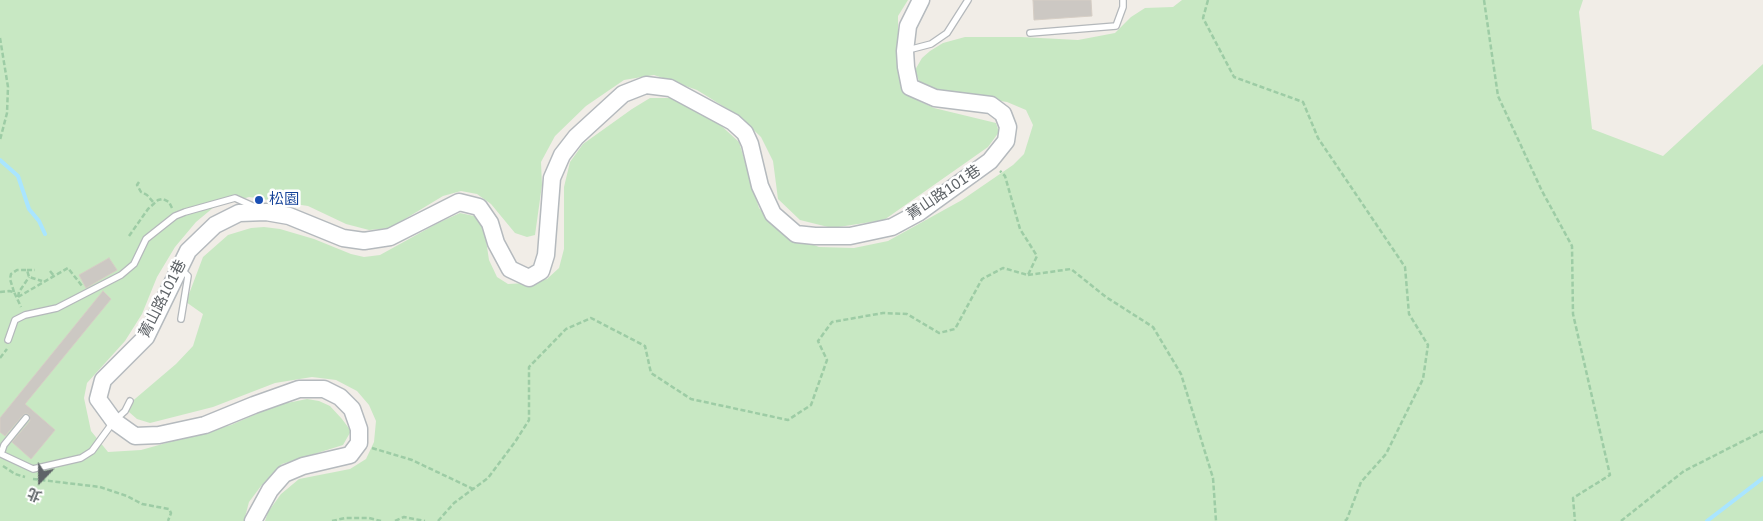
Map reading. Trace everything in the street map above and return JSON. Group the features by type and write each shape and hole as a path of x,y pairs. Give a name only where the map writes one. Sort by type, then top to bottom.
{"street":[{"name":"菁山路101巷","path":"359,443 359,429 352,409 340,397 324,389 299,389 254,404 205,425 159,435 135,436 114,421 98,399 103,380 146,337 188,251 215,225 239,213 266,212 289,216 343,238 364,241 390,237 459,202 479,207 490,223 496,243 510,269 529,278 541,271 546,255 552,178 562,155 576,137 622,94 646,85 670,88 733,122 745,133 750,144 760,186 773,214 796,234 850,236 892,227 918,213 990,161 1006,141 1008,127 1003,114 991,105 934,98 910,87 905,51 908,26 921,0"},
{"path":"253,521 270,490 284,474 303,466 350,456 359,443"}],"lane":[{"path":"905,51 931,44 947,33 968,0"},
{"path":"1030,33 1116,26 1123,7 1123,0"},
{"path":"8,340 15,320 24,315 58,308 121,276 134,264 146,239 175,216 234,198 266,212"},
{"path":"180,268 188,276 181,319"},
{"path":"26,418 4,445 1,454 34,469 81,458 92,451 114,421 125,411 130,401"}],"path":[{"path":"1208,0 1203,18 1234,77 1302,102 1318,138 1405,267 1409,314 1428,344 1422,379 1386,454 1361,482 1345,521"},
{"path":"1484,0 1498,96 1542,190 1572,246 1573,314 1610,475 1573,498 1575,521"},
{"path":"0,38 8,87 7,113 0,140"},
{"path":"990,161 1006,176 1020,229 1037,256 1028,275"},
{"path":"139,182 137,185 141,192 147,195 154,203"},
{"path":"129,236 148,209 158,200 163,199 169,202 175,216"},
{"path":"18,297 68,268 88,293"},
{"path":"438,521 454,503 488,478 515,442 529,420 529,367 566,329 591,318 645,346 651,373 691,398 788,420 811,405 827,360 818,341 832,322 883,313 907,314 939,333 955,329 982,279 1003,268 1028,275 1071,270 1106,297 1152,327 1181,374 1213,478 1216,521"},
{"path":"24,315 18,297 14,292 10,279 11,274 17,270 35,270"},
{"path":"18,297 19,292 29,277 27,270"},
{"path":"50,271 54,276"},
{"path":"29,277 44,281"},
{"path":"0,292 9,290 14,292"},
{"path":"1621,521 1684,471 1763,431"},
{"path":"359,443 412,460 473,489"},
{"path":"0,464 15,474 34,479 100,487 128,496 142,504 163,507 171,513 168,521"},
{"path":"395,521 404,517 425,521"},
{"path":"332,521 345,518 369,518 381,521"}],"green space":[{"path":"0,0 908,0 898,16 898,71 902,88 919,101 934,108 996,123 999,132 988,147 884,220 832,228 800,220 778,199 773,161 761,137 739,116 697,90 654,75 624,80 586,106 555,136 541,162 542,185 535,235 527,237 515,233 491,204 477,194 461,191 443,196 390,228 369,230 346,224 308,206 249,197 214,207 196,222 175,247 157,277 142,314 125,341 87,383 84,398 91,431 108,452 141,450 231,425 277,405 307,399 319,401 330,406 342,419 351,431 343,445 282,464 249,502 244,521 0,521"},
{"path":"1182,0 1583,0 1579,12 1592,129 1663,156 1763,64 1763,521 265,521 268,512 281,494 299,479 350,469 366,459 374,442 376,421 369,405 357,391 336,380 312,377 275,383 213,407 150,423 137,419 129,412 129,404 176,364 193,346 203,314 186,302 203,257 228,235 251,228 280,229 364,257 380,255 460,213 474,216 484,227 489,260 497,277 508,284 547,279 559,268 564,249 564,187 570,162 583,144 632,109 650,98 671,98 715,120 739,142 759,208 780,232 819,247 854,248 888,241 962,200 1013,165 1024,154 1033,125 1026,110 1007,102 935,91 920,84 915,70 922,58 930,51 943,43 965,37 1078,40 1115,33 1131,17 1145,8 1173,7"}],"building":[{"path":"1033,0 1091,0 1092,16 1034,20"},
{"path":"109,258 117,270 86,288 79,275"},
{"path":"103,291 111,299 25,404 55,430 31,459 12,442 30,421 29,415 26,413 23,415 5,436 0,432 0,418"}],"waterway":[{"path":"0,160 18,176 29,209 39,221 45,234"},
{"path":"1707,521 1763,478"}],"place":[{"name":"松園","path":"259,200"}]}
